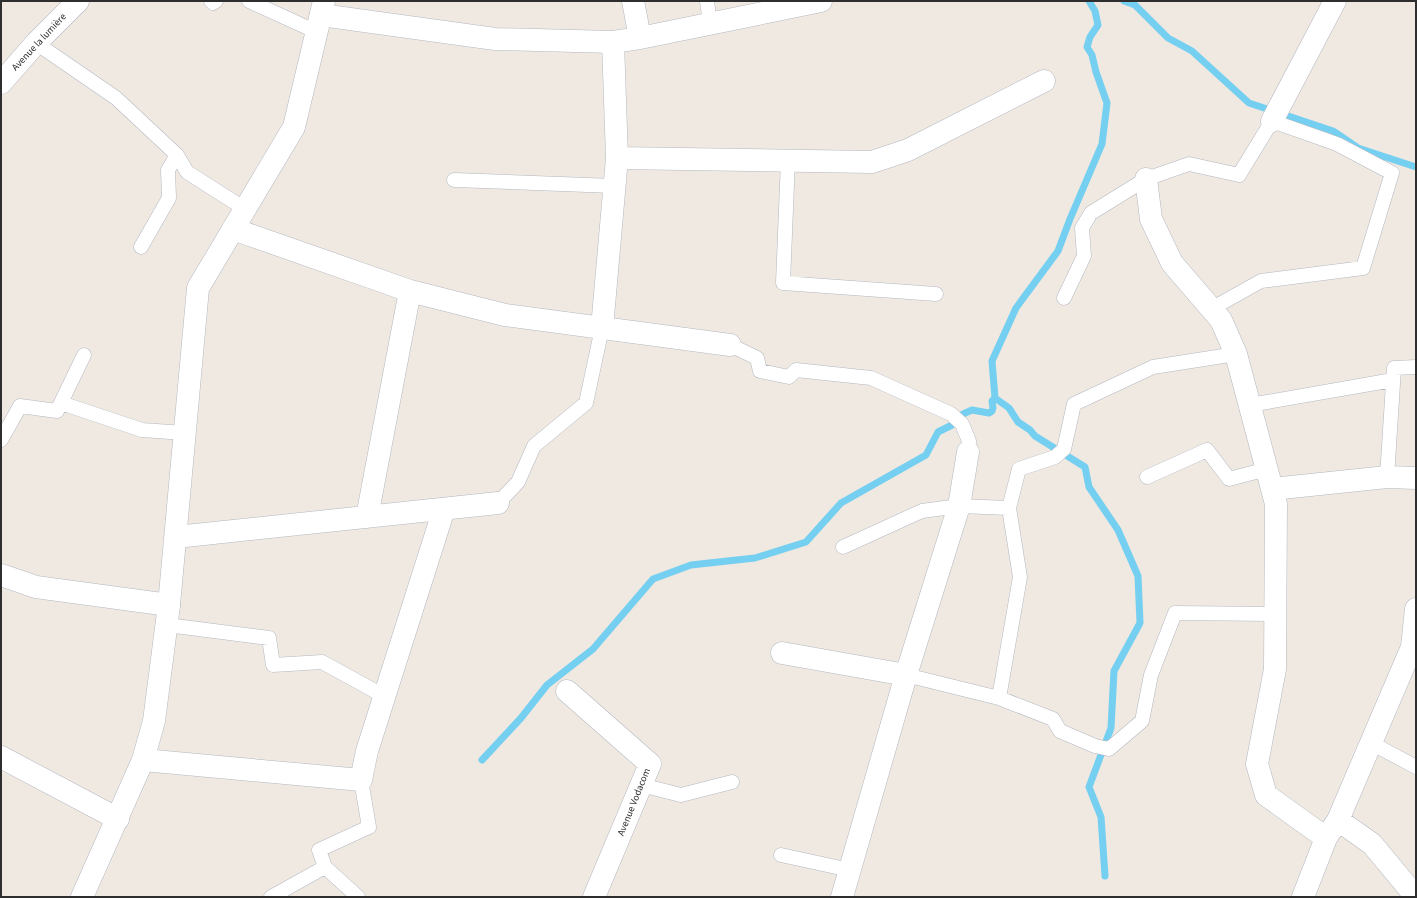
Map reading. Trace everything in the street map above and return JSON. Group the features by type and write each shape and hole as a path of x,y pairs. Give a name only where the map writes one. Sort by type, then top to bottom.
{"street":[{"name":"Avenue la lumière","path":"1,83 36,43 78,1"},
{"path":"633,1 640,38"},
{"path":"82,897 143,760 154,721 168,615 176,537 198,288 294,127 321,16 495,39 613,42 640,38 821,1"},
{"path":"1275,115 1335,1"},
{"path":"602,328 617,158 613,42"},
{"path":"617,158 872,162 908,150 1044,81"},
{"path":"1146,179 1151,219 1172,263 1221,320 1236,354 1276,504 1275,669 1257,764 1266,795 1326,838"},
{"path":"233,229 410,291 505,315 730,345"},
{"path":"367,517 410,291"},
{"path":"842,897 906,675 959,506 968,452"},
{"path":"1269,479 1416,478"},
{"path":"176,537 498,503"},
{"path":"143,760 361,780 367,751 444,509"},
{"path":"1,575 36,587 168,615"},
{"path":"1303,897 1326,838 1338,820 1412,646 1416,610"},
{"path":"782,653 906,675"},
{"name":"Avenue Vodacom","path":"567,691 650,764 594,897"},
{"path":"1,757 118,819"},
{"path":"1338,820 1372,844 1416,897"}],"lane":[{"path":"211,1 213,3 216,1"},
{"path":"249,1 321,16"},
{"path":"707,1 710,24"},
{"path":"36,43 116,98 177,155 187,172 245,209"},
{"path":"1064,298 1084,256 1082,228 1090,213 1146,179 1189,164 1239,175 1275,115 1337,144 1392,173 1363,268 1261,281 1211,309"},
{"path":"141,247 169,198 168,170 177,155"},
{"path":"788,160 783,283 936,294"},
{"path":"454,180 614,186"},
{"path":"498,503 518,482 534,446 586,402 602,328"},
{"path":"730,345 757,358 760,371 789,377 796,370 871,378 951,414 962,424 968,440 968,452"},
{"path":"999,698 1020,577 1009,508 1020,468 1059,453 1074,404 1153,367 1236,354"},
{"path":"1,440 20,406 57,411 84,355"},
{"path":"1387,477 1394,368 1416,368"},
{"path":"1250,405 1393,380"},
{"path":"61,403 142,430 185,433"},
{"path":"1147,477 1207,450 1229,479 1269,479"},
{"path":"843,547 922,511 959,506 1009,508"},
{"path":"906,675 999,698 1053,719 1060,730 1095,746 1109,749 1142,721 1151,675 1175,613 1275,614"},
{"path":"168,615 269,638 273,665 322,662 384,696"},
{"path":"1371,743 1416,767"},
{"path":"358,897 325,867 319,850 369,827 361,780"},
{"path":"641,785 681,795 732,782"},
{"path":"781,855 850,870"},
{"path":"270,897 325,867"}],"waterway":[{"path":"1089,1 1095,11 1098,25 1090,37 1087,47 1092,55 1096,72 1107,103 1102,144 1058,251 1016,308 992,361 995,398 1009,408 1018,422 1030,430 1035,436 1085,467 1089,487 1118,530 1138,576 1140,623 1114,671 1111,728 1089,787 1101,817 1105,876"},
{"path":"1124,1 1135,5 1168,38 1192,51 1249,103 1333,131 1358,148 1416,167"},
{"path":"482,760 521,718 547,685 593,649 653,579 691,565 755,558 806,542 841,503 926,455 938,432 952,425 963,414 972,410 989,413 992,411 992,401 995,398"}]}
